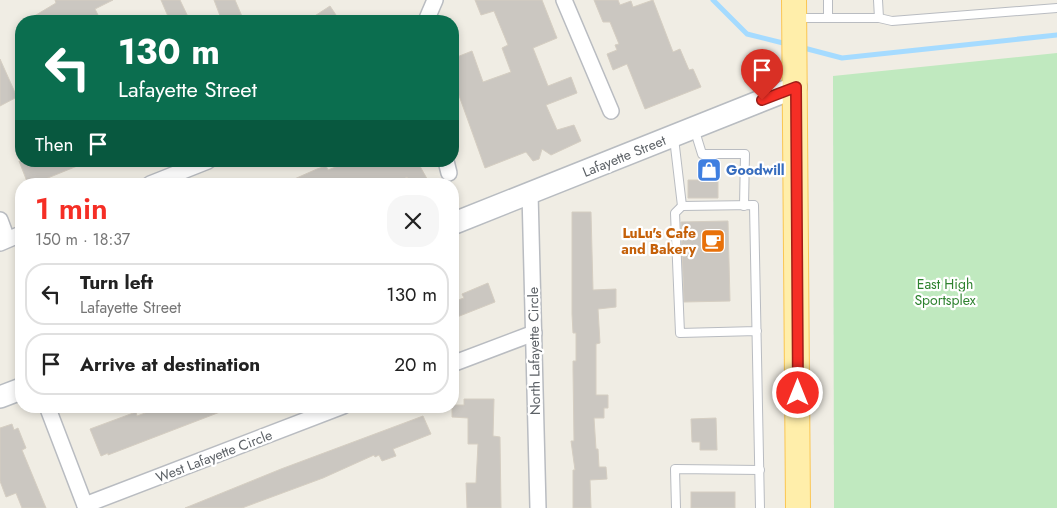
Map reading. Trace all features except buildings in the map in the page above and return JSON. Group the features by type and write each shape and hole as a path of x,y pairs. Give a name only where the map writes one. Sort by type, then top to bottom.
{"main road":[{"path":"794,16 798,508"}],"street":[{"path":"429,15 435,0"},
{"path":"564,0 611,111"},
{"name":"Lafayette Street","path":"459,221 796,87"},
{"path":"165,178 193,167"},
{"name":"North Lafayette Circle","path":"530,193 538,508"},
{"path":"0,220 10,239"},
{"path":"459,361 534,333"},
{"path":"0,397 15,391"},
{"path":"50,413 86,507"},
{"name":"West Lafayette Circle","path":"86,507 325,413"}],"lane":[{"path":"828,0 828,18"},
{"path":"878,0 879,18"},
{"path":"794,16 879,18 892,21 1057,8"},
{"path":"694,128 702,154 745,154 744,206"},
{"path":"674,136 682,206"},
{"path":"757,331 680,333 675,213 682,206 754,205 757,331 760,470 760,508"},
{"path":"676,508 675,469 760,470"}],"green space":[{"name":"East High Sportsplex","path":"1057,53 1057,508 834,508 833,76"}],"waterway":[{"path":"713,0 747,34 787,44"},
{"path":"800,47 842,58 1057,35"}],"place":[{"name":"Goodwill","path":"709,170"},
{"name":"LuLu's Cafe and Bakery","path":"713,241"}],"route":[{"path":"762,100 796,87 798,393"}]}
